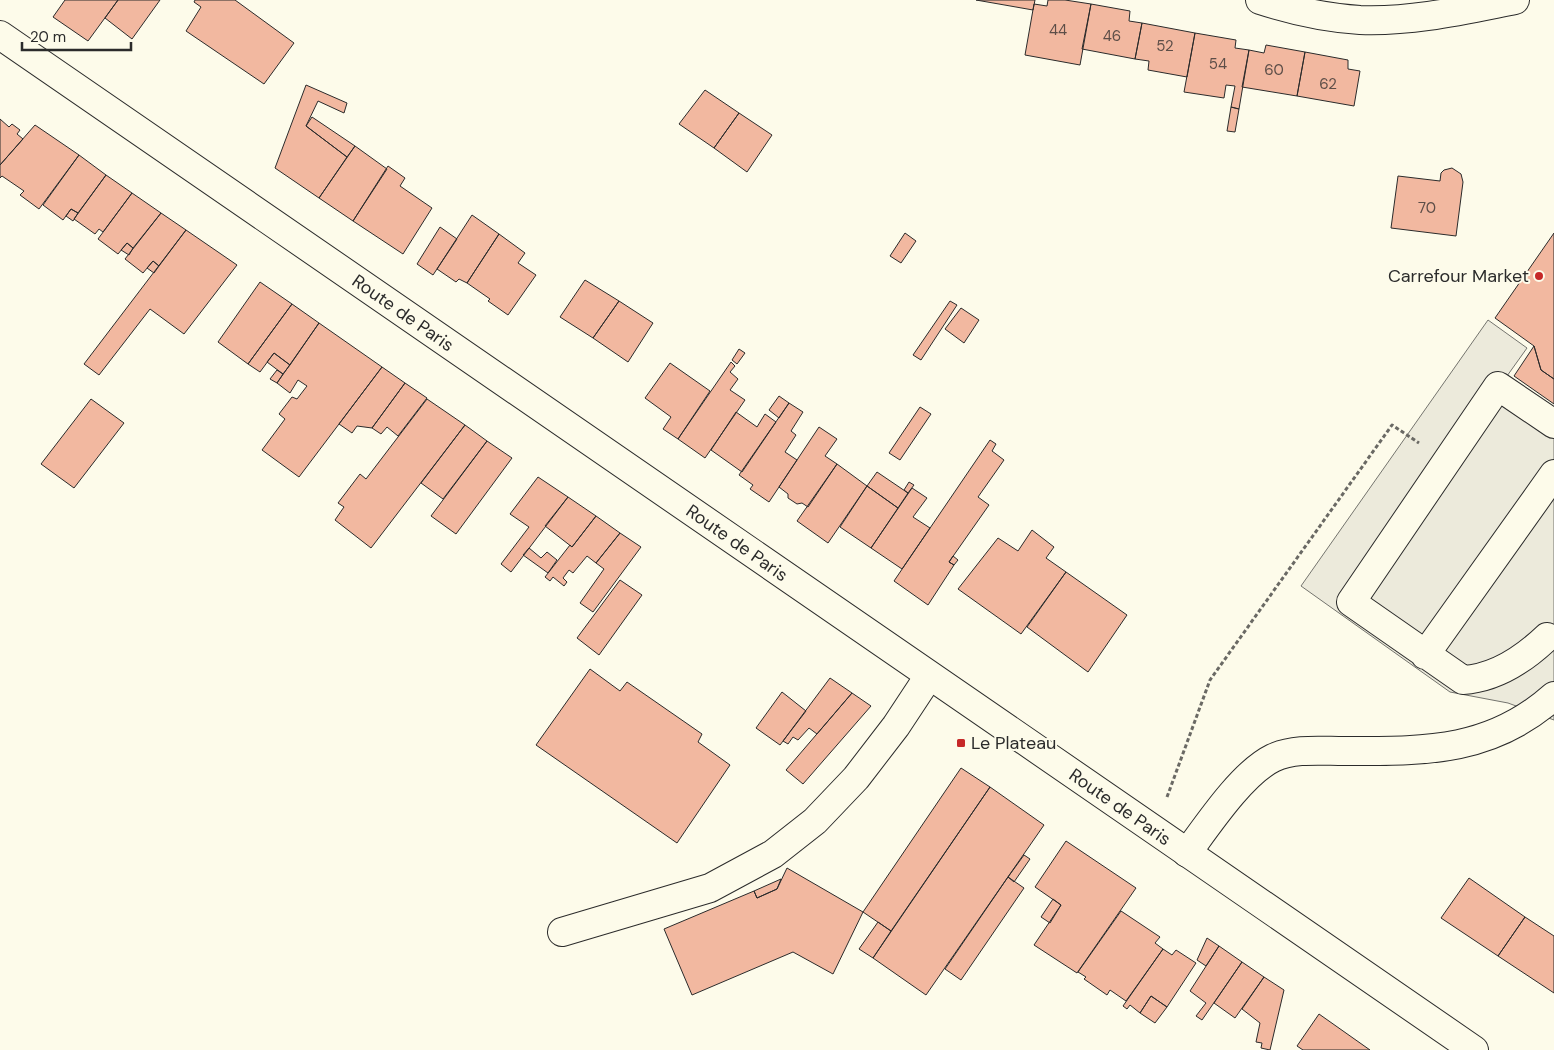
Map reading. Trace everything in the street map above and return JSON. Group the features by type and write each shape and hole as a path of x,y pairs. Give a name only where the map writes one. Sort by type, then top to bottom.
{"main road":[{"path":"1269,1 1334,16 1358,20 1380,20 1434,16 1515,0"},
{"name":"Route de Paris","path":"0,35 1186,854 1474,1050"},
{"path":"1552,635 1528,654 1502,670 1477,679 1463,680 1351,602 1498,386 1554,424"},
{"path":"1425,655 1554,474"},
{"path":"562,932 710,888 773,854 815,821 856,778 896,726 930,676"},
{"path":"1186,854 1233,793 1272,759 1298,752 1412,751 1446,748 1476,740 1505,729 1540,708 1554,696"}],"path":[{"path":"1154,831 1210,680 1392,425 1409,436"}],"shaded area":[{"path":"1488,320 1527,348 1507,376 1554,411 1554,720 1508,703 1450,692 1301,586"}],"building":[{"path":"65,0 118,0 88,41 53,17"},
{"path":"118,0 160,0 132,39 105,18"},
{"path":"195,0 235,0 294,43 264,84 186,31 201,7 194,2"},
{"path":"976,0 1035,0 1033,10"},
{"path":"1048,0 1065,0 1091,4 1080,65 1025,55 1034,4 1047,6"},
{"path":"1091,4 1130,11 1129,21 1142,23 1135,59 1082,49"},
{"path":"1142,23 1195,33 1187,77 1148,70 1149,61 1135,59"},
{"path":"1195,33 1236,40 1235,48 1249,50 1239,109 1231,107 1235,86 1226,85 1224,98 1184,92"},
{"path":"1266,45 1305,52 1297,96 1242,87 1249,50 1264,53"},
{"path":"1305,52 1348,60 1348,69 1360,71 1354,106 1297,96"},
{"path":"306,85 347,103 344,113 318,101 306,126 347,157 319,198 275,168"},
{"path":"705,90 739,113 714,148 679,124"},
{"path":"1231,107 1239,109 1235,132 1227,131"},
{"path":"739,113 772,135 747,172 714,148"},
{"path":"312,117 355,146 347,157 306,126"},
{"path":"0,119 9,127 12,124 20,130 17,134 23,139 0,165"},
{"path":"35,125 79,155 39,209 20,195 24,191 2,176 0,178 0,165"},
{"path":"355,146 387,169 353,221 319,198"},
{"path":"79,155 106,175 78,213 71,209 63,220 43,205"},
{"path":"388,166 405,178 400,186 432,208 403,254 353,221"},
{"path":"1452,168 1461,174 1463,182 1456,236 1391,228 1398,176 1440,181 1441,173"},
{"path":"106,175 132,193 103,232 99,229 95,234 74,219"},
{"path":"132,193 161,213 133,248 127,243 118,254 98,239"},
{"path":"71,209 78,213 73,221 66,216"},
{"path":"161,213 186,230 159,266 153,261 143,273 125,259"},
{"path":"472,215 499,234 467,283 459,279 456,282 437,269"},
{"path":"440,227 457,239 433,275 417,264"},
{"path":"186,230 237,265 184,334 150,309 99,375 84,364"},
{"path":"905,233 916,241 901,263 890,256"},
{"name":"Carrefour Market","path":"1554,233 1554,379 1541,370 1534,346 1495,318"},
{"path":"499,234 525,253 518,263 536,275 508,315 488,301 490,299 467,283"},
{"path":"127,243 133,248 129,255 121,250"},
{"path":"153,261 159,266 154,273 147,268"},
{"path":"585,280 619,301 593,338 560,317"},
{"path":"260,282 292,304 248,364 218,342"},
{"path":"619,301 653,323 628,362 593,338"},
{"path":"950,301 957,305 921,360 913,355"},
{"path":"292,304 319,323 290,365 274,353 260,372 248,364"},
{"path":"961,308 979,320 964,343 945,329"},
{"path":"319,323 382,367 299,477 262,450 285,419 279,414 292,397 297,399 307,386 298,380 290,393 277,383"},
{"path":"1534,346 1541,370 1554,379 1554,404 1514,376"},
{"path":"739,349 745,353 737,364 732,360"},
{"path":"274,353 290,365 283,374 267,362"},
{"path":"731,362 735,366 730,372 738,379 730,390 745,400 705,458 678,439"},
{"path":"670,363 710,391 678,439 663,429 671,417 645,398"},
{"path":"382,367 405,383 372,428 357,426 352,433 339,424"},
{"path":"277,370 283,374 277,383 270,379"},
{"path":"405,383 427,398 398,436 387,427 381,434 372,428"},
{"path":"779,396 789,403 779,418 769,410"},
{"path":"91,399 124,423 74,488 41,464"},
{"path":"427,399 465,425 371,548 335,520 344,507 338,503 360,474 366,479"},
{"path":"789,403 803,412 791,431 796,435 785,452 797,460 769,502 750,489 753,485 739,475"},
{"path":"920,407 931,414 900,460 889,453"},
{"path":"736,412 757,427 765,414 776,422 742,472 711,450"},
{"path":"465,425 487,441 443,499 421,483"},
{"path":"819,427 837,439 825,456 837,464 808,507 802,503 797,504 788,498 788,494 779,487"},
{"path":"990,440 996,444 992,451 1004,460 978,497 989,505 949,562 954,565 928,605 894,581"},
{"path":"487,441 512,458 456,534 431,516"},
{"path":"837,464 867,486 828,543 797,521"},
{"path":"877,472 908,493 898,508 867,486"},
{"path":"538,477 568,497 511,572 501,564 529,527 510,514"},
{"path":"909,482 914,485 908,493 904,490"},
{"path":"867,486 898,508 871,548 840,527"},
{"path":"912,488 927,498 913,517 930,528 902,569 871,548"},
{"path":"568,497 596,516 572,547 545,526"},
{"path":"596,516 620,533 596,563 587,556 573,573 569,570 563,578 567,582 564,586 553,577 550,581 545,577"},
{"path":"1032,530 1054,547 1046,558 1066,572 1021,634 958,589 998,538 1018,551"},
{"path":"620,533 641,547 593,612 580,603 604,569 596,563"},
{"path":"529,548 541,558 547,552 557,560 548,573 523,555"},
{"path":"953,556 958,560 954,565 949,562"},
{"path":"1066,572 1127,615 1088,672 1027,627"},
{"path":"620,580 642,595 599,655 577,638"},
{"path":"590,669 620,691 627,682 702,734 698,742 730,765 677,843 536,745"},
{"path":"830,678 852,693 817,734 809,728 798,740 793,737 788,744 783,741"},
{"path":"782,692 806,711 780,745 756,728"},
{"path":"852,693 871,706 803,784 786,770"},
{"path":"961,768 990,787 891,931 863,912"},
{"path":"990,787 1044,825 926,995 873,958"},
{"path":"1066,841 1136,888 1077,973 1034,945 1061,905 1035,887"},
{"path":"1024,855 1030,859 1014,882 1008,877"},
{"path":"787,868 863,912 833,974 793,952 692,995 664,929 754,891 757,898 777,889"},
{"path":"1008,877 1024,888 961,980 945,969"},
{"path":"1469,878 1525,917 1498,956 1441,918"},
{"path":"781,879 777,889 757,898 754,891"},
{"path":"1053,899 1061,905 1050,923 1041,917"},
{"path":"1121,911 1160,937 1155,943 1163,949 1126,1001 1110,990 1107,995 1084,979 1086,977 1078,972"},
{"path":"1525,917 1554,936 1554,993 1498,956"},
{"path":"878,922 891,931 873,958 859,949"},
{"path":"1207,938 1219,946 1206,966 1197,960"},
{"path":"1219,946 1242,962 1202,1020 1196,1016 1206,1003 1190,991"},
{"path":"1163,949 1172,955 1176,950 1196,963 1167,1007 1151,996 1140,1013 1130,1005 1127,1009 1123,1006"},
{"path":"1242,962 1264,977 1235,1018 1214,1003"},
{"path":"1264,977 1284,990 1270,1050 1261,1048 1262,1043 1256,1042 1260,1023 1242,1009"},
{"path":"1151,996 1167,1007 1155,1023 1140,1013"},
{"path":"1319,1014 1370,1050 1303,1050 1297,1046"}],"place":[{"name":"Carrefour Market","path":"1539,276"},
{"name":"Le Plateau","path":"961,743"}]}
